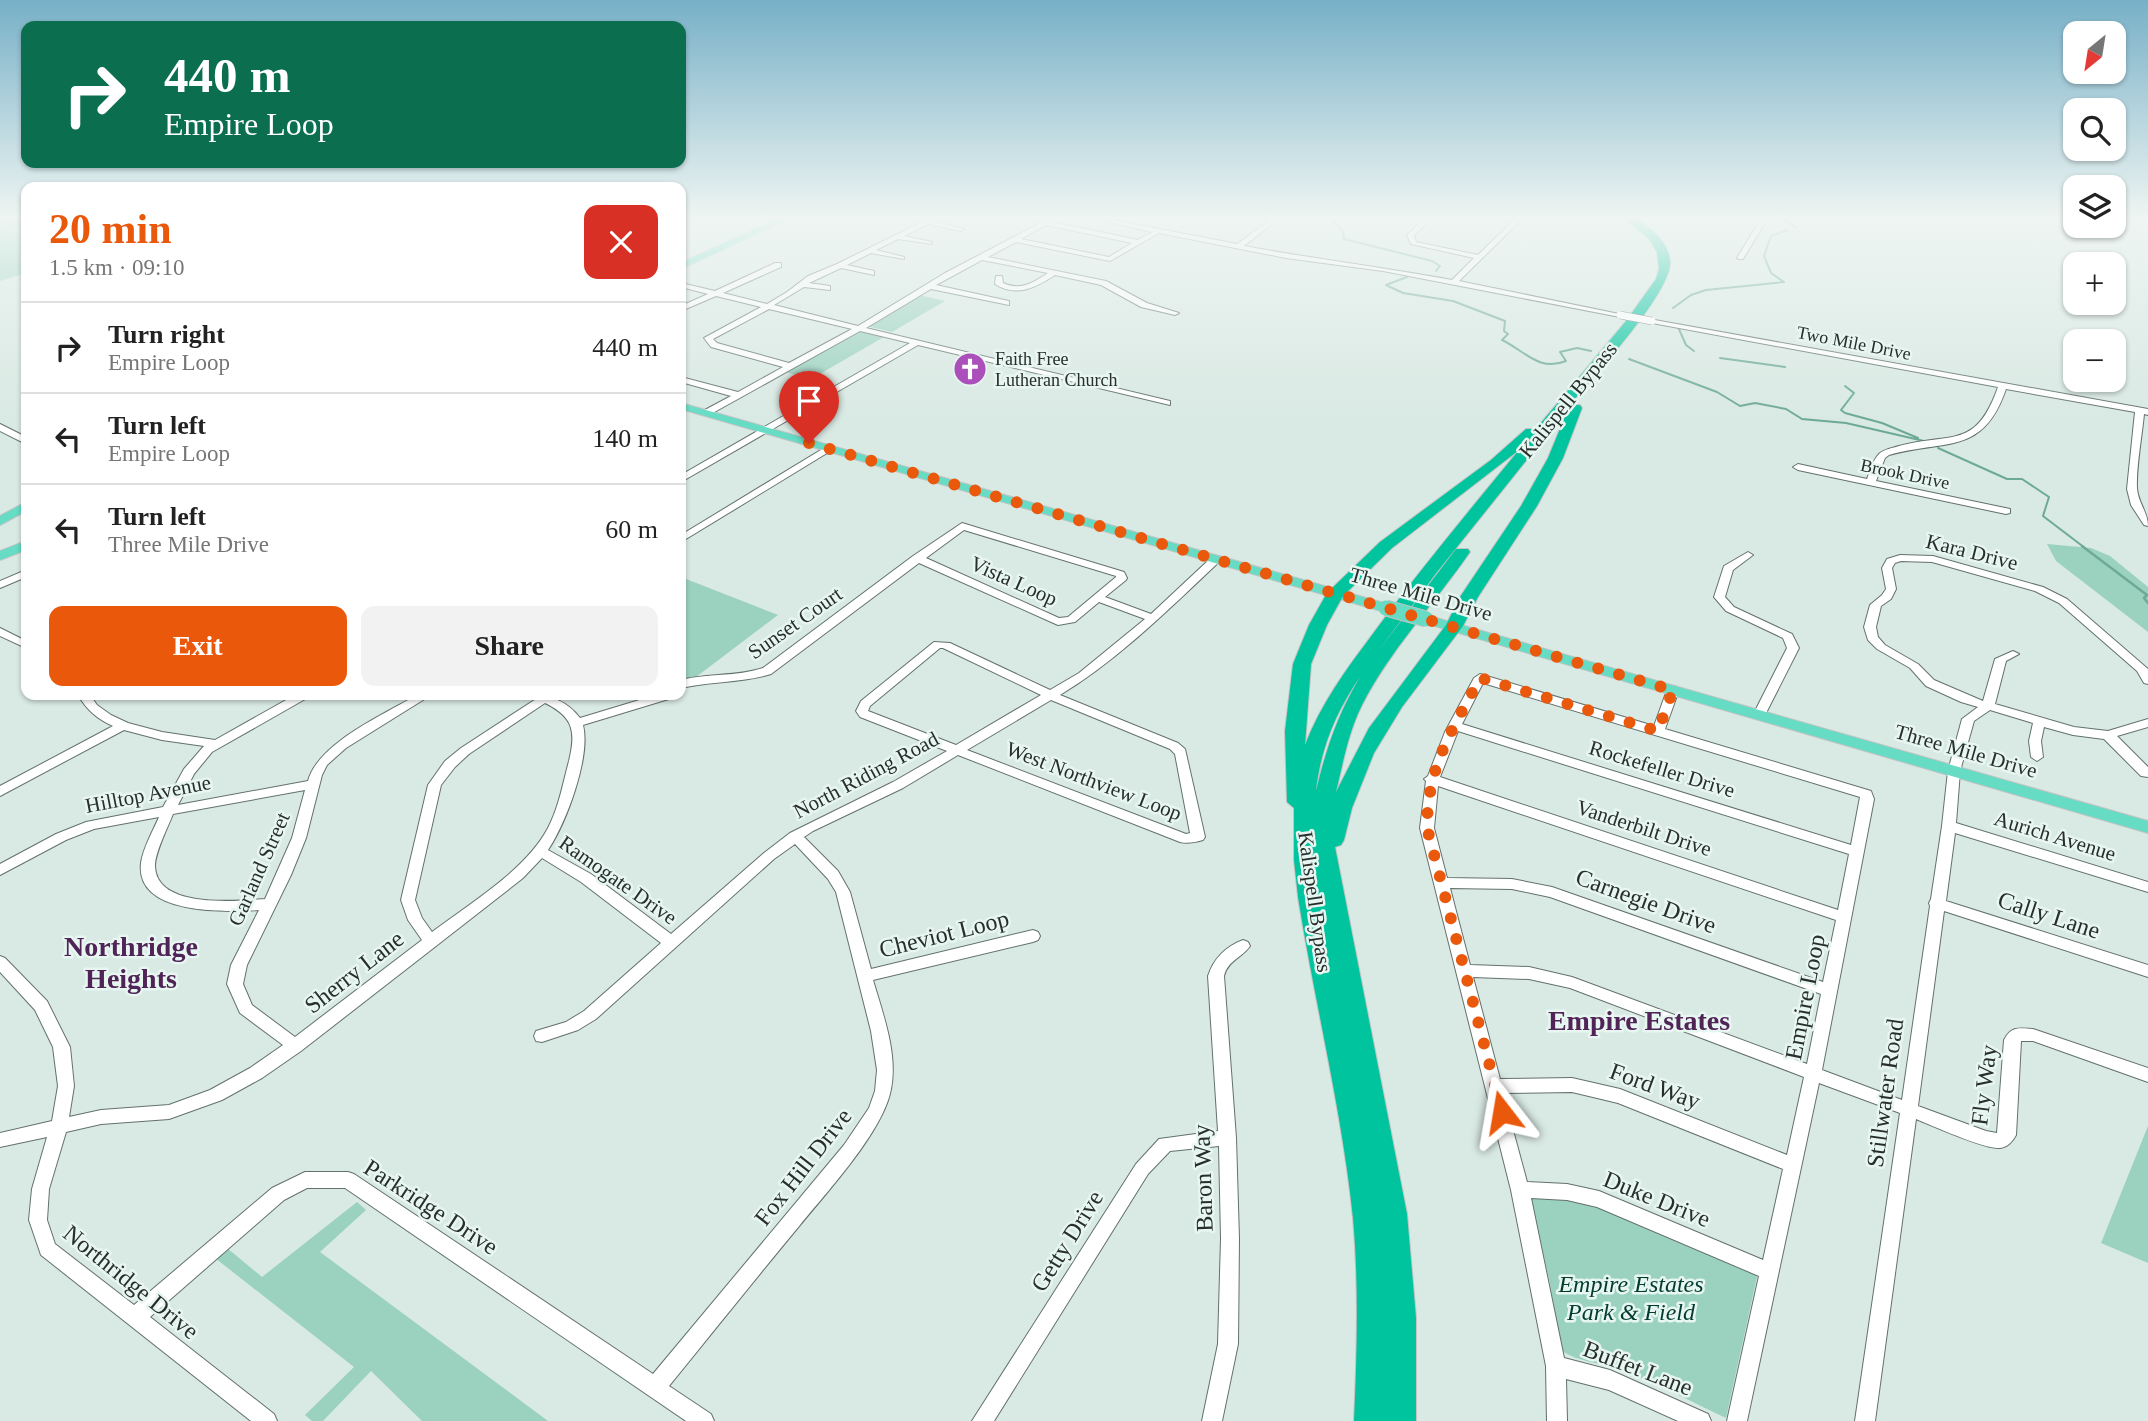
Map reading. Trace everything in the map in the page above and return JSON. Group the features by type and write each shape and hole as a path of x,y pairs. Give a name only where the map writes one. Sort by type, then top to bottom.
{"highway":[{"name":"Kalispell Bypass","path":"1400,1421 1401,1318 1393,1214 1323,842 1325,797 1338,740 1352,706 1370,675 1656,285"},
{"name":"Kalispell Bypass","path":"1370,1421 1373,1320 1367,1218 1349,1103 1316,934 1303,844 1312,753 1338,695 1413,591 1666,285"},
{"path":"1304,823 1295,798 1294,764 1302,664 1318,625 1336,593 1386,545 1496,463 1573,401"},
{"path":"1328,866 1338,813 1356,764 1373,734 1454,627 1466,601 1514,532 1567,432 1573,401"}],"main road":[{"name":"Three Mile Drive","path":"686,407 2148,827"},
{"path":"0,521 21,509"},
{"path":"0,556 21,547"}],"street":[{"path":"686,307 732,285"},
{"path":"790,366 714,345 708,340 715,332 804,285"},
{"path":"807,285 827,288"},
{"path":"1001,285 1022,289 1034,285"},
{"path":"1108,285 1143,304 1175,313"},
{"name":"Two Mile Drive","path":"1465,285 2144,411"},
{"path":"686,286 1167,403"},
{"path":"706,413 929,286 1006,303"},
{"path":"686,476 917,342"},
{"path":"686,380 738,395"},
{"path":"1870,483 1881,457 1886,453 1956,440 1979,429 1992,417 2004,386"},
{"path":"2144,411 2132,489 2136,505 2148,523"},
{"path":"0,427 21,438"},
{"path":"686,536 829,449"},
{"name":"Brook Drive","path":"1798,467 2007,511"},
{"name":"Sunset Court","path":"686,682 754,676 767,671 962,526"},
{"name":"Vista Loop","path":"917,558 1058,622 1066,623 1122,580 1120,574 962,526"},
{"path":"1748,555 1728,568 1719,597 1730,609 1788,636 1793,648 1759,715"},
{"name":"Kara Drive","path":"1987,706 1948,693 1930,683 1914,666 1881,648 1872,638 1870,627 1876,605 1887,597 1891,589 1887,568 1891,561 1900,558 1933,559 2054,595 2142,669 2148,680"},
{"name":"North Riding Road","path":"542,1036 572,1026 590,1015 795,836 877,797 1094,669 1216,559"},
{"path":"0,585 21,575"},
{"path":"1100,598 1153,618"},
{"path":"0,631 21,642"},
{"path":"958,750 868,716 863,708 938,645 946,645 1050,696"},
{"path":"2012,654 2001,659 1987,706 2073,731 2108,735 2148,723"},
{"name":"Empire Loop","path":"1557,1421 1556,1366 1520,1190 1427,828 1427,800 1436,763 1480,678 1866,794 1813,1074 1737,1421"},
{"path":"1658,731 1673,690"},
{"name":"West Northview Loop","path":"958,750 1185,839 1198,837 1181,752 1157,738 1050,696"},
{"path":"88,700 94,709 121,727 215,744"},
{"path":"270,904 198,906 171,897 156,887 150,879 148,864 170,809 192,766 215,744 294,700"},
{"name":"Garland Street","path":"295,1046 252,1016 240,1001 235,984 243,955 270,904 299,838 313,784 322,763 342,745 417,700"},
{"path":"431,942 409,907 408,891 435,785 450,764 465,751 535,700"},
{"path":"548,700 566,710 577,723 652,700"},
{"name":"Stillwater Road","path":"1865,1421 1936,902 1949,826 1954,771 1968,719 1987,706"},
{"path":"2036,757 2035,741 2039,722"},
{"name":"Sherry Lane","path":"0,1140 100,1117 145,1116 181,1109 242,1081 295,1046 518,874 540,852 565,808 578,745 577,723"},
{"name":"Rockefeller Drive","path":"1455,726 1857,852"},
{"path":"0,792 121,727"},
{"path":"2108,735 2146,773"},
{"name":"Vanderbilt Drive","path":"1431,779 1844,917"},
{"name":"Hilltop Avenue","path":"0,870 80,828 313,784"},
{"name":"Aurich Avenue","path":"1949,826 2148,887"},
{"name":"Fox Hill Drive","path":"656,1386 850,1150 876,1111 883,1091 884,1060 844,892 834,874 795,836"},
{"name":"Ramogate Drive","path":"540,852 586,878 672,943"},
{"name":"Carnegie Drive","path":"1440,883 1512,884 1552,892 1830,991"},
{"name":"Cally Lane","path":"1936,902 2148,971"},
{"name":"Cheviot Loop","path":"866,976 1033,936"},
{"name":"Baron Way","path":"1212,1421 1228,1343 1230,1239 1227,1138 1216,976 1219,964 1227,955 1243,946"},
{"name":"Northridge Drive","path":"0,962 28,989 55,1028 65,1072 62,1101 34,1203 37,1234 48,1250 267,1421"},
{"path":"1464,971 1530,973 1572,983 1907,1110"},
{"name":"Fly Way","path":"1907,1110 1985,1138 2000,1140 2007,1135 2012,1040 2017,1034 2033,1035 2148,1075"},
{"name":"Ford Way","path":"1495,1086 1572,1084 1620,1096 1793,1165"},
{"name":"Getty Drive","path":"989,1419 1142,1168 1165,1144 1227,1138"},
{"name":"Parkridge Drive","path":"135,1317 278,1194 305,1180 348,1180 704,1421"},
{"name":"Duke Drive","path":"1520,1190 1567,1192 1599,1199 1770,1272"},
{"name":"Buffet Lane","path":"1556,1366 1610,1380 1700,1421"}],"green space":[{"path":"919,295 945,301 892,332 866,326"},
{"path":"860,330 884,337 811,379 785,372"},
{"path":"2047,544 2091,548 2110,556 2148,587 2148,632 2056,561"},
{"path":"686,579 778,615 696,677 686,680"},
{"path":"2148,1126 2148,1263 2101,1243"},
{"name":"Empire Estates Park & Field","path":"1532,1195 1581,1199 1753,1271 1757,1277 1726,1418 1647,1380 1576,1358 1562,1351 1549,1279 1530,1199"},
{"path":"357,1202 366,1210 320,1252 548,1421 422,1421 371,1371 323,1421 312,1421 305,1415 354,1367 215,1258 227,1248 262,1277"}],"waterway":[{"path":"1387,285 1403,293 1453,301 1505,321 1504,331 1508,334 1502,340 1540,362 1556,364 1566,361 1560,352 1577,348 1591,351"},
{"path":"1673,308 1691,295 1706,290 1752,285"},
{"path":"1678,327 1686,345 1694,351"},
{"path":"1720,358 1785,367"},
{"path":"1629,359 1717,392 1740,406 1755,403 1786,409 1802,419 1846,423 1924,441"},
{"path":"1845,386 1854,393 1841,410 1845,413 1882,423 1918,438"},
{"path":"1938,448 2007,479 2022,479 2049,497 2043,516 2085,548"},
{"path":"2082,546 2147,595 2144,598 2148,603"}],"place":[{"name":"Faith Free Lutheran Church","path":"970,369"}],"district":[{"name":"Northridge Heights","path":"131,962"},
{"name":"Empire Estates","path":"1639,1020"}],"route":[{"path":"809,443 1673,690 1658,731 1480,678 1436,763 1427,800 1427,828 1502,1112"}]}
